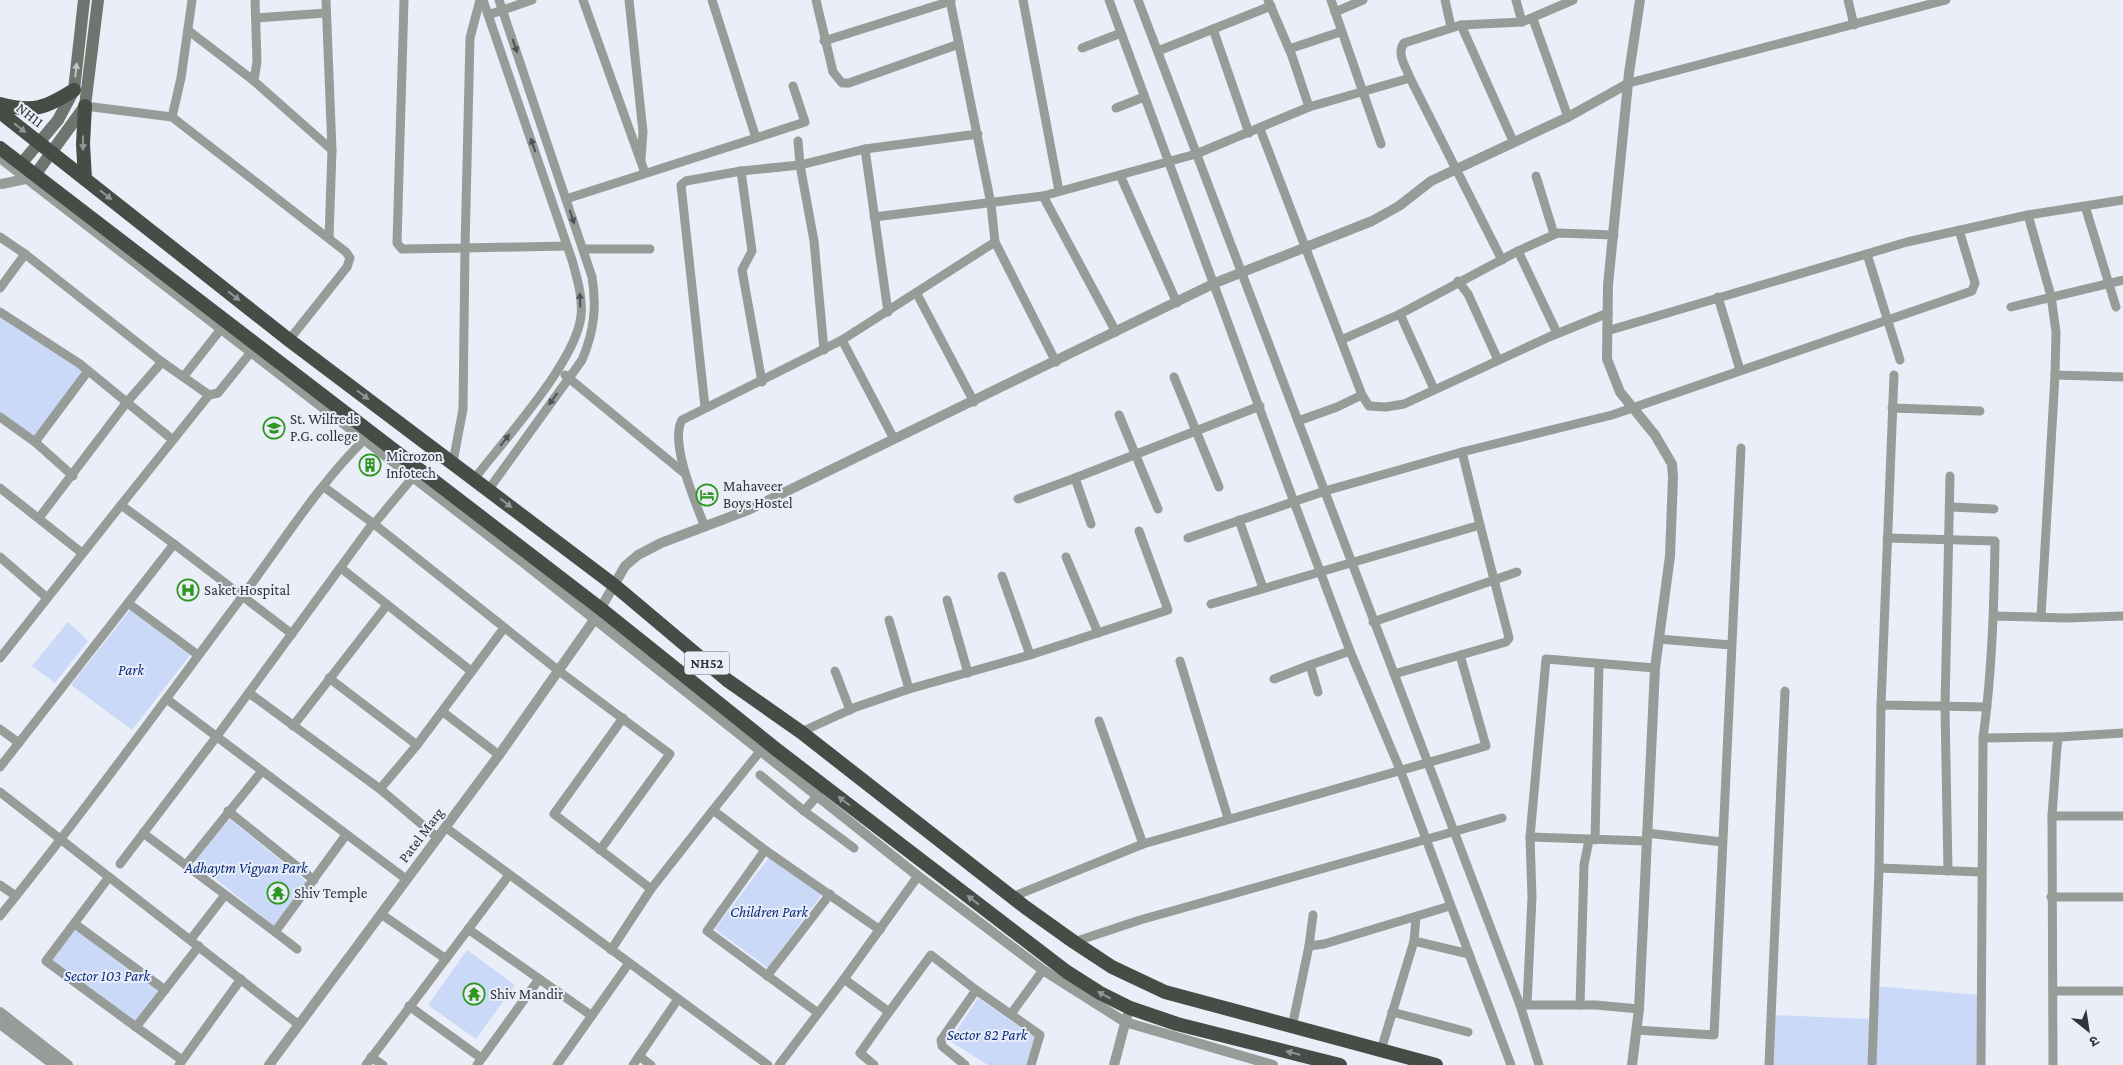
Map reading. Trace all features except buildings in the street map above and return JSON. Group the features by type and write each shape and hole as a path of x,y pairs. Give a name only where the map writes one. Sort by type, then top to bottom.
{"highway":[{"path":"0,104 19,109 35,109 53,103 74,90"},
{"path":"85,106 82,144 85,179"},
{"name":"NH11","path":"0,112 46,148"},
{"name":"NH52","path":"0,148 18,167 597,615 777,750 1066,972 1100,993 1130,1008 1177,1024 1340,1065"},
{"name":"NH52","path":"46,148 289,340 475,478 614,585 727,680 801,732 1012,897 1074,942 1112,967 1165,992 1436,1065"}],"main road":[{"path":"31,177 74,90 84,0"},
{"path":"18,167 46,148 85,106 98,0"}],"street":[{"path":"172,117 189,31 192,0"},
{"path":"254,81 257,61 256,0"},
{"path":"326,0 332,150 329,238"},
{"path":"404,0 398,243 402,249 568,246"},
{"path":"453,462 463,408 464,248 470,38 482,0"},
{"path":"475,478 558,372 575,338 581,317 580,294 568,246 482,0"},
{"path":"489,489 582,360 591,339 596,299 592,277 583,249 499,0"},
{"path":"488,15 532,0"},
{"path":"583,0 645,173"},
{"path":"629,0 643,132 641,161"},
{"path":"712,0 756,138"},
{"path":"816,0 824,41 833,72 842,82 849,83 959,44"},
{"path":"1023,0 1059,191"},
{"path":"1109,0 1350,651 1401,772 1510,1065"},
{"path":"1138,0 1243,272 1452,831 1523,1005 1539,1065"},
{"path":"1331,0 1340,32 1381,144"},
{"path":"1335,12 1362,0"},
{"path":"1444,0 1514,141"},
{"path":"1516,0 1522,22"},
{"path":"1502,260 1454,169 1410,78 1400,55 1400,48 1404,43 1456,26 1522,22 1574,0"},
{"path":"1632,1065 1639,1009 1655,668 1670,556 1673,471 1672,464 1655,435 1620,392 1609,366 1607,331 1608,285 1629,83 1640,0"},
{"path":"1848,0 1854,25"},
{"path":"1629,83 1946,0"},
{"path":"824,41 951,1 992,204 996,242 1056,362"},
{"path":"1158,51 1213,29 1269,3 1289,49 1309,107"},
{"path":"256,18 326,12"},
{"path":"1532,19 1568,116"},
{"path":"1213,29 1250,133"},
{"path":"189,31 254,81 332,150"},
{"path":"1082,48 1121,32"},
{"path":"1289,49 1340,32"},
{"path":"874,217 992,204 1043,196 1168,160 1196,154 1309,107 1410,78"},
{"name":"Patel Marg","path":"269,1065 499,755 597,615 625,566 638,554 748,510 1215,284 1372,221 1399,206 1431,181 1568,116 1629,83"},
{"path":"566,199 805,122 793,86"},
{"path":"1116,108 1144,97"},
{"path":"85,106 172,117 329,238 350,258 347,267 289,340"},
{"path":"1260,128 1362,395 1370,406 1386,407 1404,404 1557,333 1608,313"},
{"path":"705,407 698,353 688,232 681,199 681,185 686,181 741,171 800,165 865,149 978,134"},
{"path":"798,141 800,165 814,241 824,350"},
{"path":"865,149 888,312"},
{"path":"0,158 18,167 1,185"},
{"path":"741,171 752,251 742,270 762,382"},
{"path":"1120,175 1177,303"},
{"path":"1536,176 1554,234"},
{"path":"1,185 31,177 221,329 368,436 413,477 597,615 918,876 1043,970 1126,1022 1273,1065"},
{"path":"1043,196 1116,332"},
{"path":"1607,331 1867,254 1959,230 2123,200"},
{"path":"2085,206 2116,307"},
{"path":"2028,216 2052,296 2056,332 2040,617"},
{"path":"1188,538 1325,492 1462,452 1612,415 1972,291 1975,283 1959,230"},
{"path":"1341,340 1400,314 1458,282 1554,234 1614,235"},
{"path":"0,237 26,254 162,362 209,395"},
{"path":"705,527 683,472 680,423 705,407 762,382 842,340 996,242"},
{"path":"583,249 650,249"},
{"path":"1518,251 1557,333"},
{"path":"0,288 26,254"},
{"path":"1867,254 1889,319 1900,360"},
{"path":"2011,307 2123,280"},
{"path":"1458,282 1468,294 1498,360"},
{"path":"917,294 974,402"},
{"path":"1718,297 1740,370"},
{"path":"0,312 88,371 173,440"},
{"path":"1400,314 1434,389"},
{"path":"184,376 221,329"},
{"path":"842,340 894,440"},
{"path":"0,658 46,597 209,395 218,393 251,352"},
{"path":"39,518 73,476 127,402 162,362"},
{"path":"35,442 88,371"},
{"path":"558,372 569,377 683,472"},
{"path":"1872,1065 1879,868 1881,705 1894,375"},
{"path":"2055,375 2123,376"},
{"path":"1174,377 1219,487"},
{"path":"1298,421 1337,407 1362,395"},
{"path":"1018,499 1260,406"},
{"path":"1892,408 1980,411"},
{"path":"1119,414 1158,510"},
{"path":"0,416 35,442 73,476"},
{"path":"0,916 168,700 198,654 324,487 368,436"},
{"path":"1636,1030 1714,1035 1741,448"},
{"path":"1394,674 1506,642 1509,638 1462,452"},
{"path":"1948,871 1945,707 1950,476"},
{"path":"120,864 374,524 413,477"},
{"path":"1075,478 1091,524"},
{"path":"324,487 374,524 559,671 670,754 600,850"},
{"path":"0,488 82,553"},
{"path":"121,505 292,634"},
{"path":"1950,507 1994,509"},
{"path":"1239,520 1263,588"},
{"path":"1211,604 1480,525"},
{"path":"801,732 850,710 909,689 1030,655 1168,610 1139,531"},
{"path":"1887,538 1995,541 1994,616 1987,707 1982,738 1980,872 1981,1065"},
{"path":"0,767 174,544"},
{"path":"1066,557 1098,633"},
{"path":"2,562 46,597"},
{"path":"341,568 471,671"},
{"path":"1373,622 1494,582 1517,572"},
{"path":"1002,576 1030,655"},
{"path":"948,600 968,673"},
{"path":"128,603 198,654"},
{"path":"293,726 387,605"},
{"path":"1994,616 2123,616"},
{"path":"889,620 909,689"},
{"path":"380,789 417,746 504,628"},
{"path":"1659,638 1731,645"},
{"path":"1274,679 1350,651"},
{"path":"1012,897 1143,844 1228,818 1401,772 1486,746 1460,655"},
{"path":"1523,1005 1532,897 1530,836 1546,659 1655,668"},
{"path":"1180,661 1228,818"},
{"path":"1580,1005 1584,865 1592,840 1599,664"},
{"path":"1310,665 1318,692"},
{"path":"835,671 850,710"},
{"path":"329,678 417,746"},
{"path":"1769,1065 1785,691"},
{"path":"249,693 380,789 438,838"},
{"path":"168,700 346,836 406,879"},
{"path":"1881,705 1987,707"},
{"path":"443,712 499,755"},
{"path":"623,718 554,814 651,889"},
{"path":"1099,721 1143,844"},
{"path":"0,728 19,743"},
{"path":"1982,738 2059,737 2123,733"},
{"path":"2053,1065 2052,816 2059,737"},
{"path":"611,950 651,889 761,750"},
{"path":"186,864 262,771"},
{"path":"760,775 804,812 854,848"},
{"path":"0,792 299,1025"},
{"path":"804,812 818,795"},
{"path":"713,810 764,850 880,930"},
{"path":"228,811 314,880"},
{"path":"2052,816 2123,816"},
{"path":"1074,942 1140,920 1502,818"},
{"path":"445,827 768,1065"},
{"path":"143,833 297,950"},
{"path":"275,932 346,836"},
{"path":"1530,836 1592,840 1646,837 1722,842"},
{"path":"764,850 707,931 818,1013"},
{"path":"1879,868 1980,872"},
{"path":"366,1065 509,875"},
{"path":"779,1065 844,980 918,876"},
{"path":"109,877 46,961 136,1027 180,1063 241,979"},
{"path":"0,885 16,896"},
{"path":"767,976 830,894"},
{"path":"191,939 224,895"},
{"path":"2051,896 2123,897"},
{"path":"1309,946 1324,944 1450,906"},
{"path":"381,914 446,959"},
{"path":"1292,1027 1309,946 1313,915"},
{"path":"1381,1050 1414,941 1416,917"},
{"path":"74,924 165,990"},
{"path":"468,928 592,1016"},
{"path":"1414,941 1469,954"},
{"path":"136,1027 199,946"},
{"path":"874,1065 860,1053 931,955 976,990 1040,1035 1031,1065"},
{"path":"557,1065 628,963"},
{"path":"1011,1014 1043,970"},
{"path":"409,1006 479,1062 539,979"},
{"path":"844,980 889,1012"},
{"path":"965,1065 942,1046 941,1040 976,990"},
{"path":"2053,991 2123,991"},
{"path":"633,1065 678,999"},
{"path":"1523,1005 1580,1005 1639,1009"},
{"path":"1114,1065 1130,1008"},
{"path":"0,1012 68,1065"},
{"path":"1392,1012 1468,1032"},
{"path":"0,1024 54,1065"},
{"path":"639,1056 651,1065"},
{"path":"372,1057 382,1065"}],"green space":[{"path":"0,312 88,371 35,442 0,417"},
{"name":"Park","path":"130,610 190,655 132,730 71,685"},
{"name":"Park","path":"68,622 88,641 55,683 32,666"},
{"name":"Adhaytm Vigyan Park","path":"230,819 307,882 274,926 194,861"},
{"name":"Children Park","path":"770,856 822,894 768,968 715,929"},
{"name":"Sector 103 Park","path":"75,924 165,990 136,1027 46,961"},
{"name":"Shiv Mandir","path":"467,950 515,985 476,1039 428,1005"},
{"path":"1873,986 1980,995 1981,1065 1769,1065 1771,1015 1872,1019"},
{"name":"Sector 82 Park","path":"978,998 1036,1038 1026,1065 988,1065 950,1041"}],"place":[{"name":"St. Wilfreds P.G. college","path":"274,428"},
{"name":"Microzon Infotech","path":"370,465"},
{"name":"Mahaveer Boys Hostel","path":"707,495"},
{"name":"Saket Hospital","path":"188,590"},
{"name":"Shiv Temple","path":"278,893"},
{"name":"Shiv Mandir","path":"474,994"}]}
